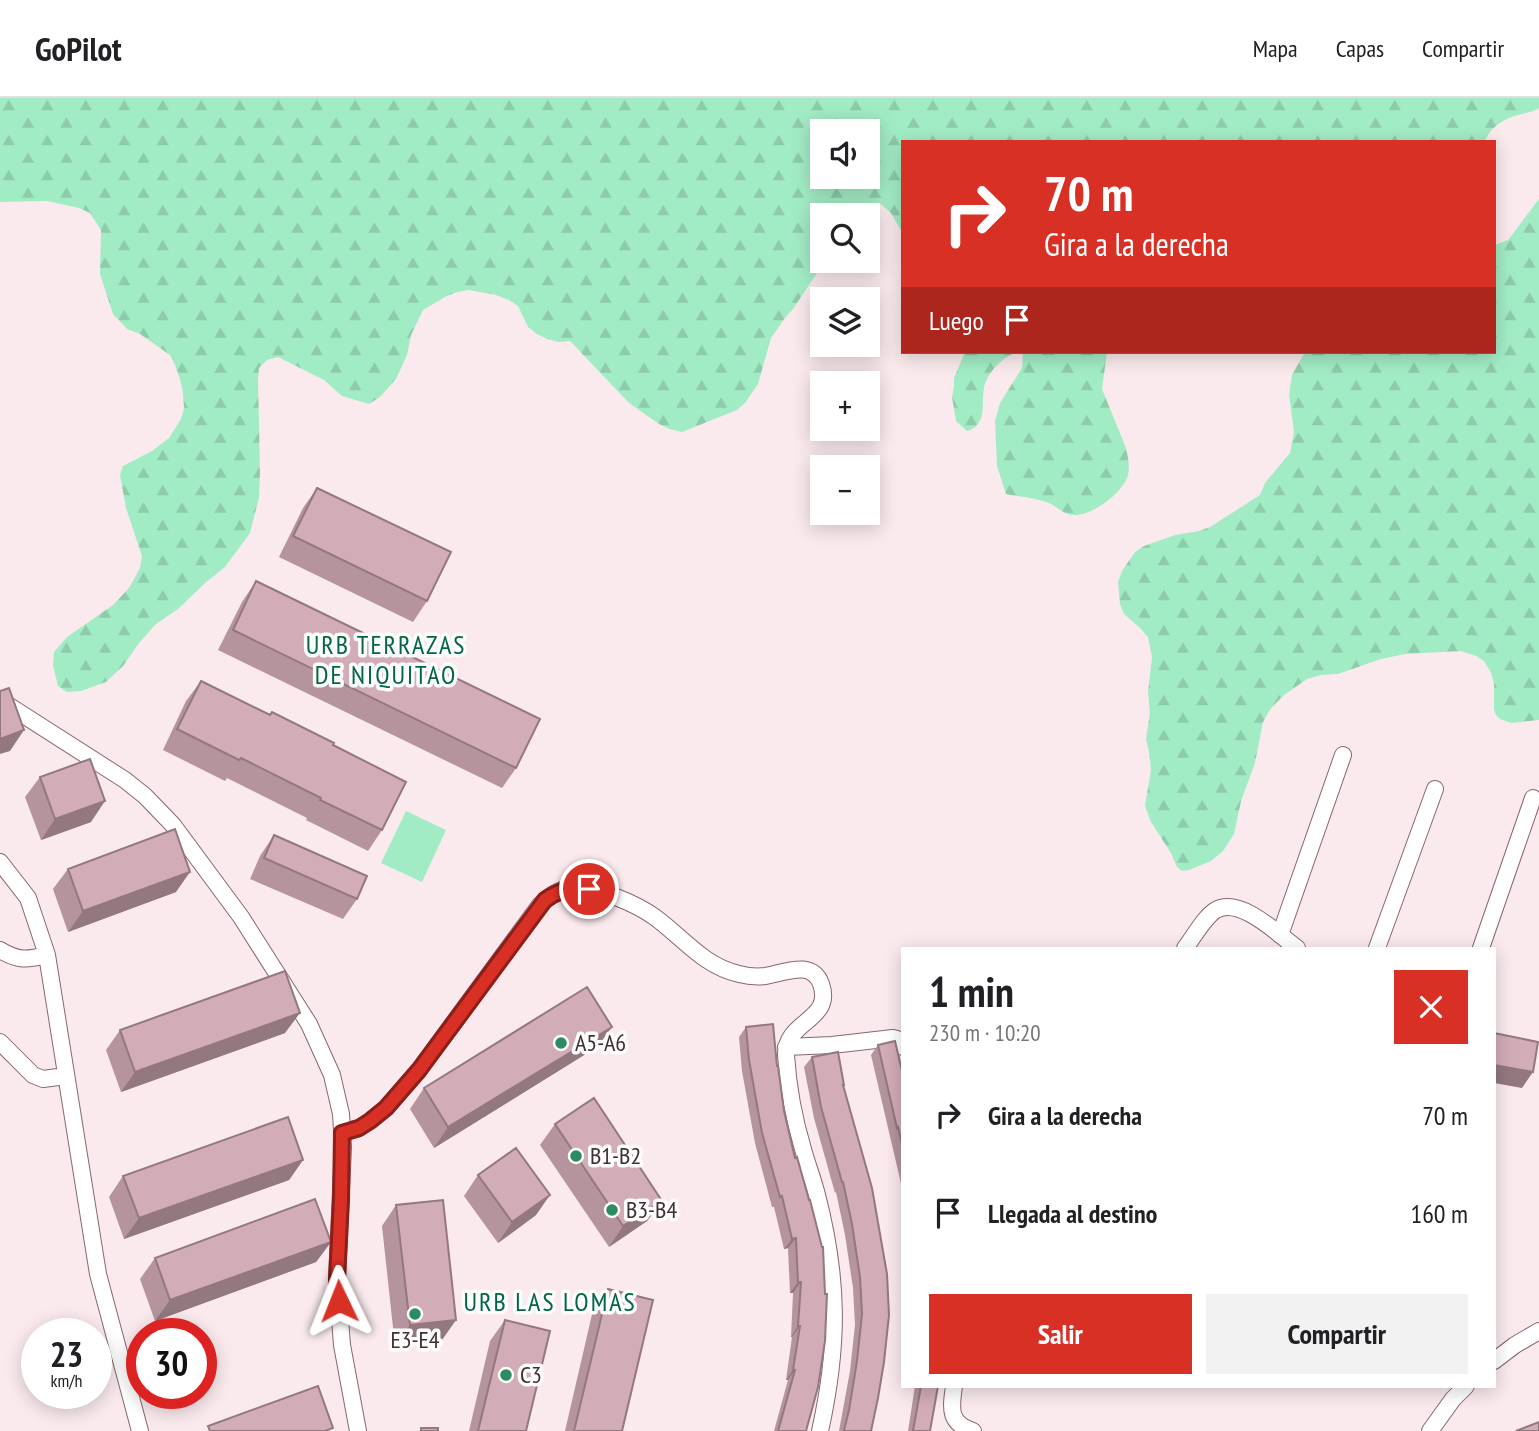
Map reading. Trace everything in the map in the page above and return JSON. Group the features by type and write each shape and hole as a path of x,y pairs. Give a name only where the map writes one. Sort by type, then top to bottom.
{"street":[{"path":"0,700 125,780 173,825 242,917 309,1024 332,1075 341,1114 337,1279 342,1345 358,1431"},
{"path":"1279,935 1343,755"},
{"path":"1377,947 1435,789"},
{"path":"1481,947 1533,798"},
{"path":"0,862 28,898 47,955 98,1274 140,1431"},
{"path":"342,1133 365,1125 386,1108 426,1061 540,905 555,893 572,888 589,889 632,904 655,918 705,960 721,969 756,976 793,969 811,971 821,984 822,1003 815,1015 790,1035 786,1057 794,1113 827,1240 833,1283 835,1321 832,1363 820,1431"},
{"path":"1186,947 1212,912 1225,907 1242,909 1296,947"},
{"path":"0,950 11,957 21,959 47,955"},
{"path":"786,1047 893,1038 901,1045"},
{"path":"0,1042 33,1075 43,1079 66,1076"},
{"path":"1496,1358 1539,1331"},
{"path":"954,1388 954,1418 958,1424 973,1431"},
{"path":"1430,1431 1464,1388"}],"green space":[{"path":"0,98 1539,98 1539,108 1500,123 1486,140 901,140 901,230 891,213 880,203 810,203 810,273 817,273 771,338 758,384 737,410 682,432 659,424 629,403 570,341 559,342 537,334 528,327 518,306 509,300 469,290 445,297 423,310 396,379 380,397 369,404 342,396 324,380 278,357 267,360 259,368 259,497 250,533 225,567 178,609 156,624 123,666 106,682 81,691 67,692 58,686 53,665 54,652 67,637 113,605 129,588 140,568 142,556 126,508 120,475 123,466 152,451 169,438 181,419 184,408 180,379 170,355 140,334 127,329 113,314 100,274 101,230 90,213 47,201 0,202"},
{"path":"1539,199 1539,720 1511,723 1500,719 1494,710 1494,683 1491,673 1484,661 1461,651 1405,654 1338,674 1307,679 1284,695 1271,708 1263,722 1255,763 1241,801 1234,834 1223,851 1211,861 1182,871 1151,822 1145,806 1151,770 1146,739 1152,657 1148,637 1124,614 1120,604 1118,582 1122,571 1135,552 1144,546 1210,527 1260,495 1265,483 1290,453 1294,432 1289,395 1292,375 1304,354 1496,354 1496,245 1508,240"},
{"path":"964,354 1012,354 1001,361 988,376 981,419 974,428 967,431 956,421 952,397 954,378"},
{"path":"1107,354 1102,389 1126,448 1129,472 1120,489 1098,508 1070,515 1044,501 1006,494 997,466 995,421 1000,403 1022,368 1023,355"},
{"path":"406,811 446,830 422,882 381,863"}],"building":[{"path":"317,488 451,552 427,601 293,536"},
{"path":"256,581 540,719 516,768 233,630"},
{"path":"201,681 270,715 272,712 406,782 382,830 241,758 239,760 177,729"},
{"path":"9,688 24,730 0,739 0,691"},
{"path":"90,759 105,801 55,819 40,777"},
{"path":"175,829 190,872 83,911 68,869"},
{"path":"274,835 367,876 357,899 264,858"},
{"path":"285,971 300,1013 135,1072 120,1030"},
{"path":"587,987 612,1027 448,1127 424,1088"},
{"path":"773,1024 784,1111 795,1158 797,1157 823,1247 827,1294 825,1341 818,1387 806,1431 778,1431 795,1370 801,1282 798,1282 796,1238 792,1239 762,1133 746,1027"},
{"path":"1496,1033 1538,1042 1533,1072 1496,1065"},
{"path":"895,1041 901,1066 901,1140 897,1128 878,1045"},
{"path":"838,1052 843,1085 872,1188 887,1274 889,1315 884,1362 871,1431 844,1431 857,1361 862,1314 860,1277 843,1182 821,1107 812,1057"},
{"path":"594,1098 662,1201 623,1226 555,1124"},
{"path":"288,1117 303,1160 139,1218 123,1176"},
{"path":"516,1148 550,1195 512,1222 478,1175"},
{"path":"315,1199 331,1242 170,1300 155,1258"},
{"path":"443,1200 456,1320 410,1325 396,1205"},
{"path":"608,1289 653,1300 622,1431 574,1431"},
{"path":"505,1320 550,1331 526,1431 478,1431"},
{"path":"318,1386 333,1428 325,1431 210,1431 208,1426"},
{"path":"921,1388 938,1388 930,1431 913,1431"},
{"path":"1539,1422 1539,1431 1516,1431"},
{"path":"421,1428 438,1428 438,1431 421,1431"}],"place":[{"name":"A5-A6","path":"561,1043"},
{"name":"B1-B2","path":"576,1156"},
{"name":"B3-B4","path":"612,1210"},
{"name":"E3-E4","path":"415,1314"},
{"name":"C3","path":"506,1375"}],"district":[{"name":"URB TERRAZAS DE NIQUITAO","path":"386,660"},
{"name":"URB LAS LOMAS","path":"550,1302"}],"route":[{"path":"339,1301 337,1279 342,1133 359,1128 386,1108 419,1070 545,900 566,889 589,889"}]}
